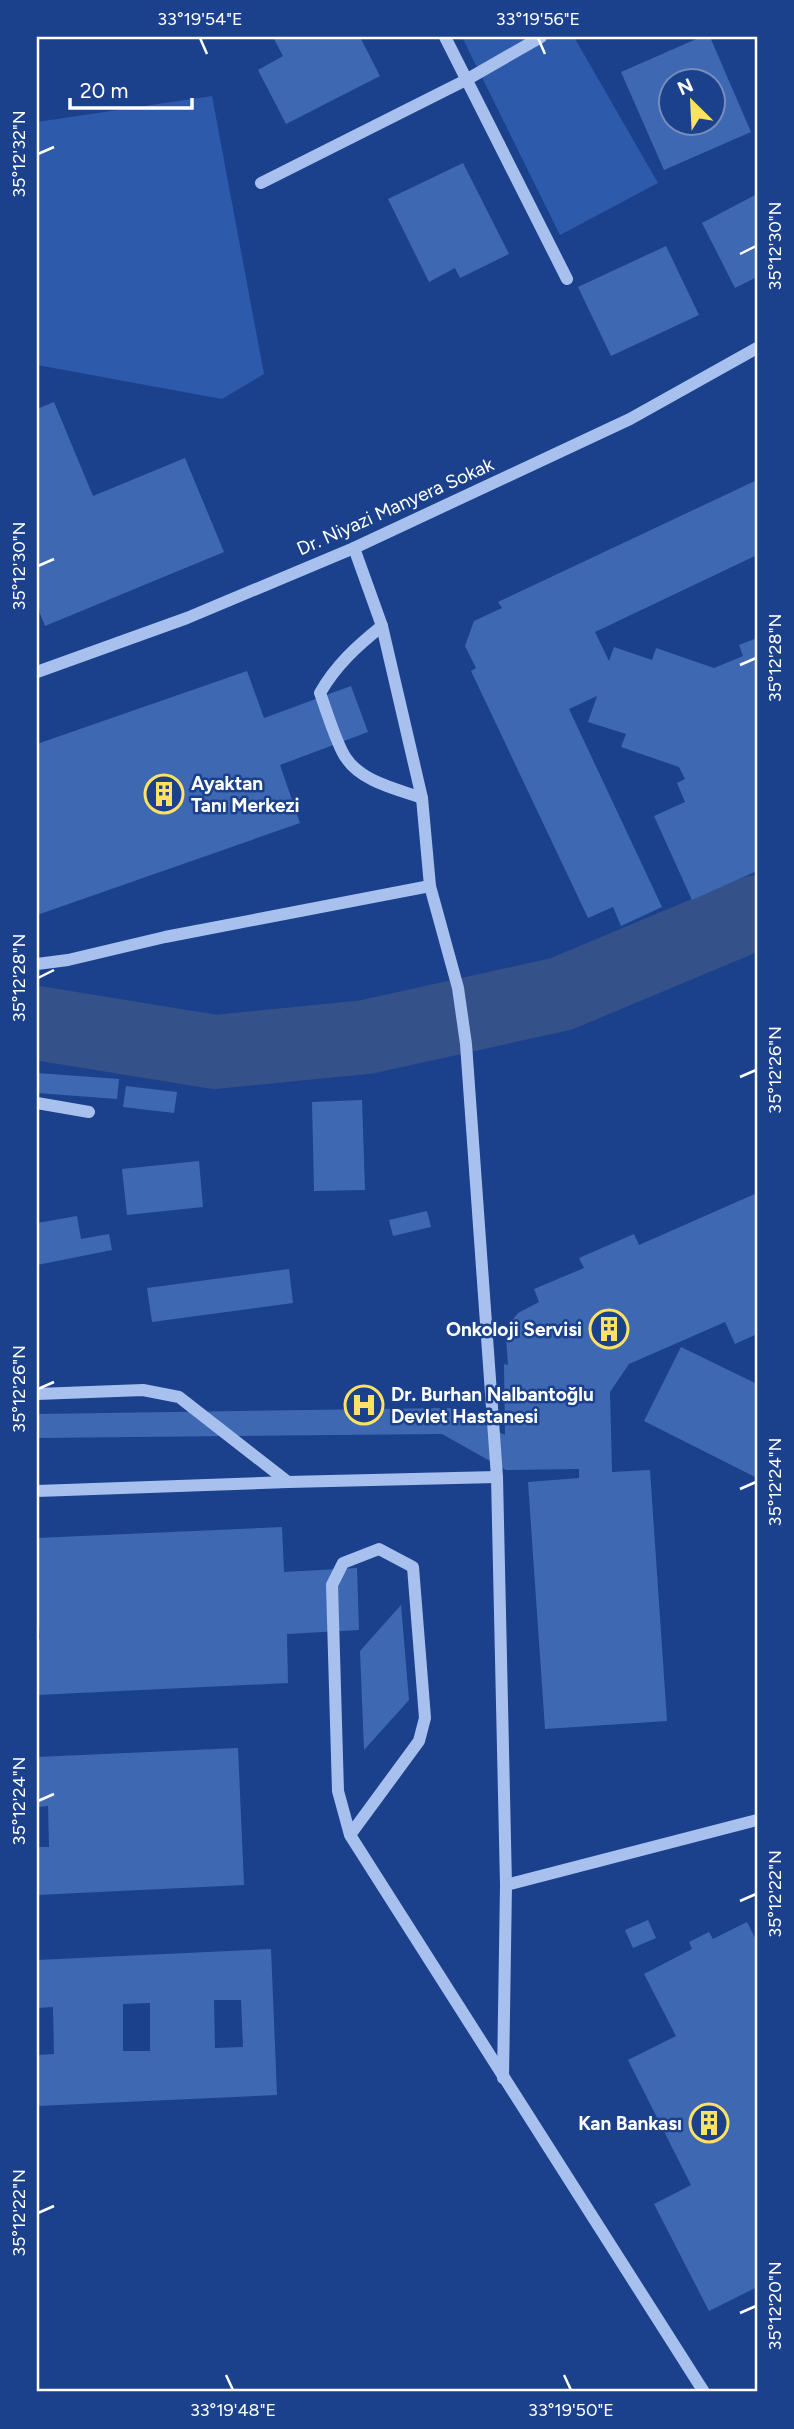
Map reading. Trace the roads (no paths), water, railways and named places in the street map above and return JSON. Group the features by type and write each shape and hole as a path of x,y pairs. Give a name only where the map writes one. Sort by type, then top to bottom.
{"street":[{"path":"445,37 567,279"},
{"path":"261,183 466,80 541,37"},
{"name":"Dr. Niyazi Manyera Sokak","path":"37,672 187,618 354,548 630,419 757,348"},
{"path":"354,548 382,626 422,798 430,886 458,988 466,1044 497,1477 506,1885 503,2078"},
{"path":"382,626 358,645 334,670 320,693 346,758 362,773 382,784 422,798"},
{"path":"37,964 68,960 165,937 430,886"},
{"path":"37,1103 89,1112"},
{"path":"37,1394 143,1390 179,1397 288,1482"},
{"path":"37,1491 497,1477"},
{"path":"349,1835 419,1741 425,1718 413,1567 379,1549 342,1563 332,1585 338,1791 349,1835 704,2392"},
{"path":"506,1885 757,1820"}],"waterway":[{"path":"37,1023 215,1052 366,1037 561,994 757,912"}],"place":[{"name":"Ayaktan Tanı Merkezi","path":"164,794"},
{"name":"Onkoloji Servisi","path":"609,1329"},
{"name":"Dr. Burhan Nalbantoğlu Devlet Hastanesi","path":"364,1405"},
{"name":"Kan Bankası","path":"709,2123"}]}
